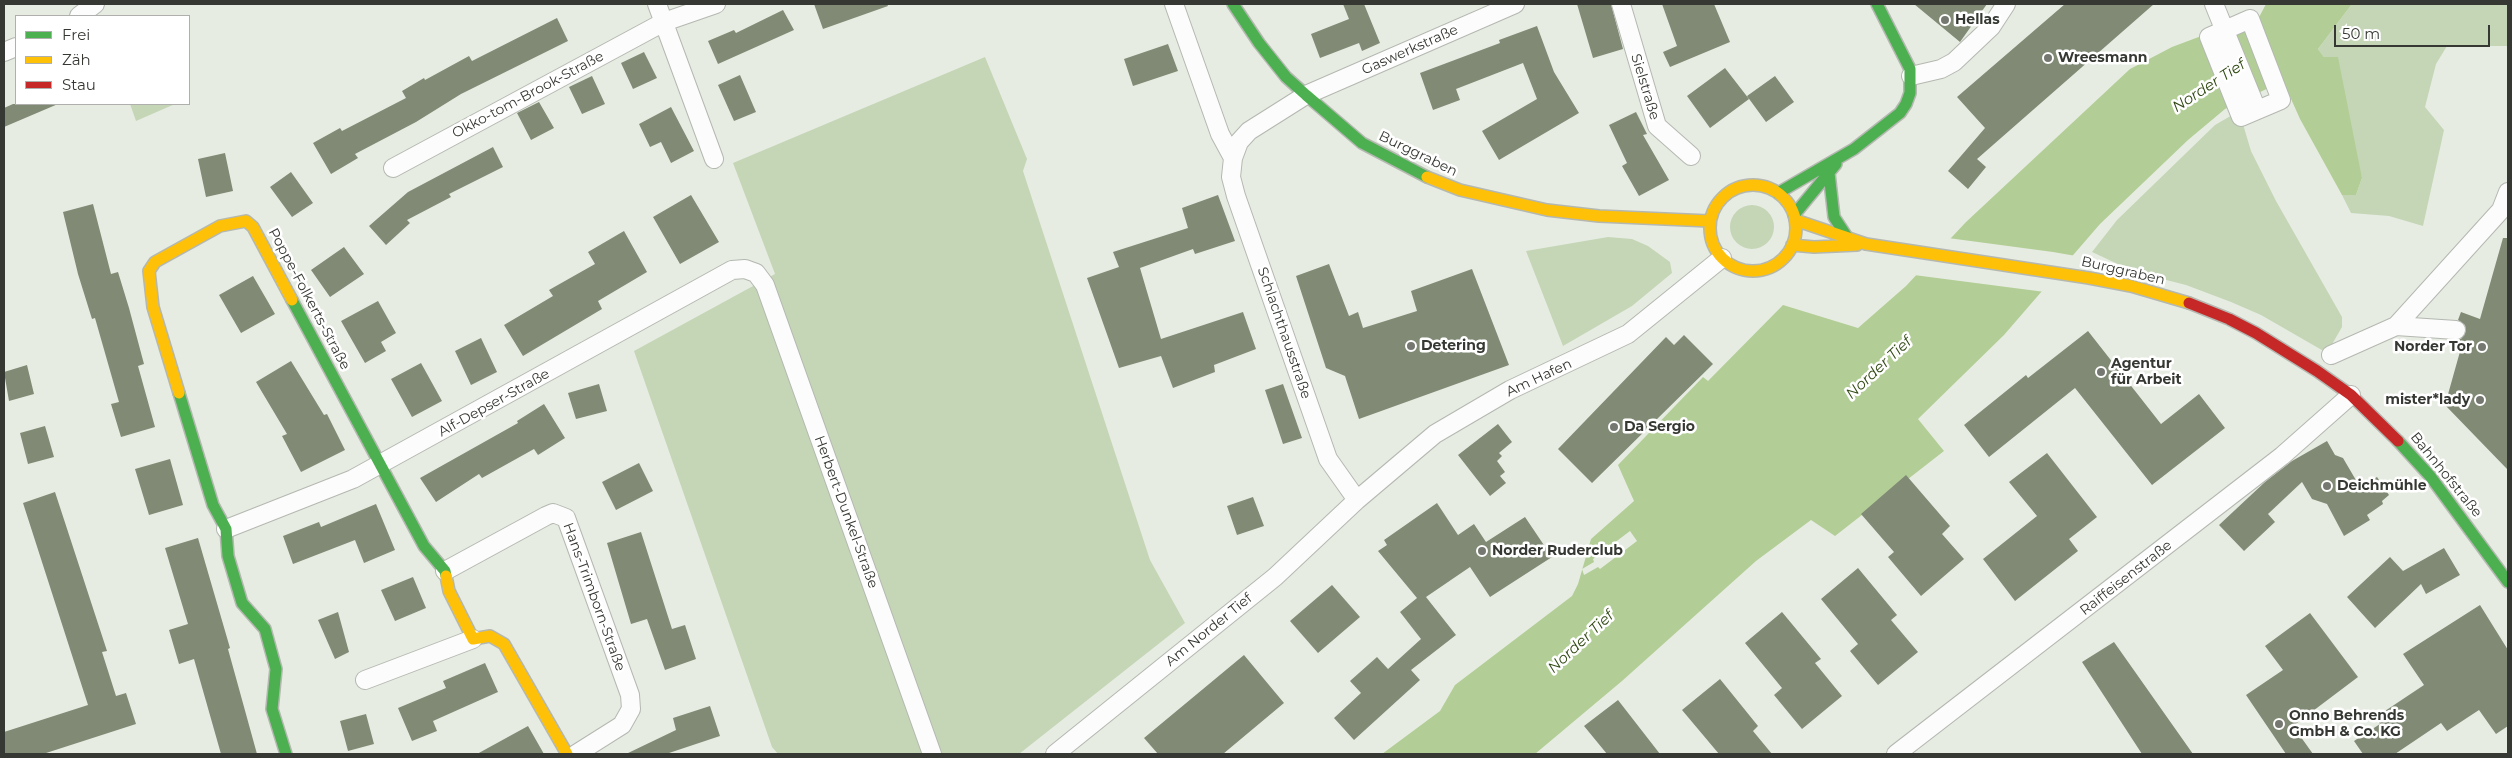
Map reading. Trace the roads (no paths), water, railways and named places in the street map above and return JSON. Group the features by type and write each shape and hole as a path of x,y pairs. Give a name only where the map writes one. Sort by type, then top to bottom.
{"main road":[{"name":"Burggraben","path":"1233,4 1259,43 1286,76 1306,95 1362,144 1424,176 1460,190 1556,211 1599,216 1710,221"},
{"path":"1778,193 1840,158 1900,113 1910,93 1911,76 1907,61 1878,4"},
{"path":"1794,218 1840,158"},
{"path":"1829,173 1834,217 1847,237"},
{"path":"1747,185 1763,186 1778,193 1788,202 1794,218 1796,233 1792,245 1783,259 1769,268 1752,271 1736,268 1722,258 1713,246 1710,221 1719,201 1731,190 1747,185"},
{"name":"Burggraben","path":"1794,218 1866,244 1918,254 2089,278 2180,300 2229,319 2279,347 2351,395"},
{"name":"Poppe-Folkerts-Straße","path":"226,529 213,505 152,307 149,282 149,271 155,262 220,226 246,221 253,227 382,465"},
{"name":"Burggraben","path":"1792,245 1814,247 1866,244"},
{"name":"Bahnhofstraße","path":"2351,395 2405,446 2508,582"},
{"path":"382,465 424,546 444,571 450,591 473,639 490,636 504,644 567,754"},
{"path":"226,529 228,556 242,603 265,629 276,669 272,709 286,754"}],"street":[{"path":"80,15 95,4"},
{"path":"657,4 714,159"},
{"name":"Okko-tom-Brook-Straße","path":"393,168 664,22 716,4"},
{"name":"Schlachthausstraße","path":"1174,4 1220,134 1232,158 1232,177 1236,196 1328,459 1357,500"},
{"name":"Gaswerkstraße","path":"1306,95 1515,4"},
{"name":"Sielstraße","path":"1621,4 1657,126 1691,156"},
{"path":"1911,76 1941,69 1954,62 1991,27 2006,4"},
{"path":"2214,4 2224,30 2257,110 2281,100 2250,19 2224,30"},
{"path":"1232,158 1239,142 1249,131 1306,95"},
{"path":"2331,355 2396,326 2505,211 2508,192"},
{"name":"Am Hafen","path":"1357,500 1435,434 1510,390 1628,334 1722,258"},
{"name":"Alf-Depser-Straße","path":"226,529 354,479 382,465 732,270 745,269 756,272"},
{"name":"Herbert-Dunkel-Straße","path":"756,272 765,284 932,754"},
{"path":"2396,326 2456,330"},
{"name":"Raiffeisenstraße","path":"1896,754 2282,456 2351,395"},
{"name":"Am Norder Tief","path":"1055,754 1275,577 1357,500"},
{"name":"Hans-Trimborn-Straße","path":"444,571 546,516 561,514 566,518 630,695 630,709 622,725 576,754"},
{"path":"365,680 473,639"}],"water":[{"name":"Norder Tief","path":"2266,4 2352,4 2318,49 2324,57 2338,57 2362,178 2356,195 2342,195 2300,119 2283,81 2225,109 2188,140 2100,224 2004,335 1918,419 1944,451 1835,536 1811,520 1756,561 1622,681 1535,754 1382,754 1440,711 1455,685 1572,596 1578,584 1591,539 1634,501 1618,465 1703,377 1708,381 1783,305 1858,328 1906,286 1966,222 2130,69 2172,47 2204,35 2256,23"}],"place":[{"name":"Hellas","path":"1945,20"},
{"name":"Wreesmann","path":"2048,58"},
{"name":"Detering","path":"1411,346"},
{"name":"Norder Tor","path":"2482,347"},
{"name":"Agentur für Arbeit","path":"2101,372"},
{"name":"mister*lady","path":"2480,400"},
{"name":"Da Sergio","path":"1614,427"},
{"name":"Deichmühle","path":"2327,486"},
{"name":"Norder Ruderclub","path":"1482,551"},
{"name":"Onno Behrends GmbH & Co. KG","path":"2279,724"}]}
